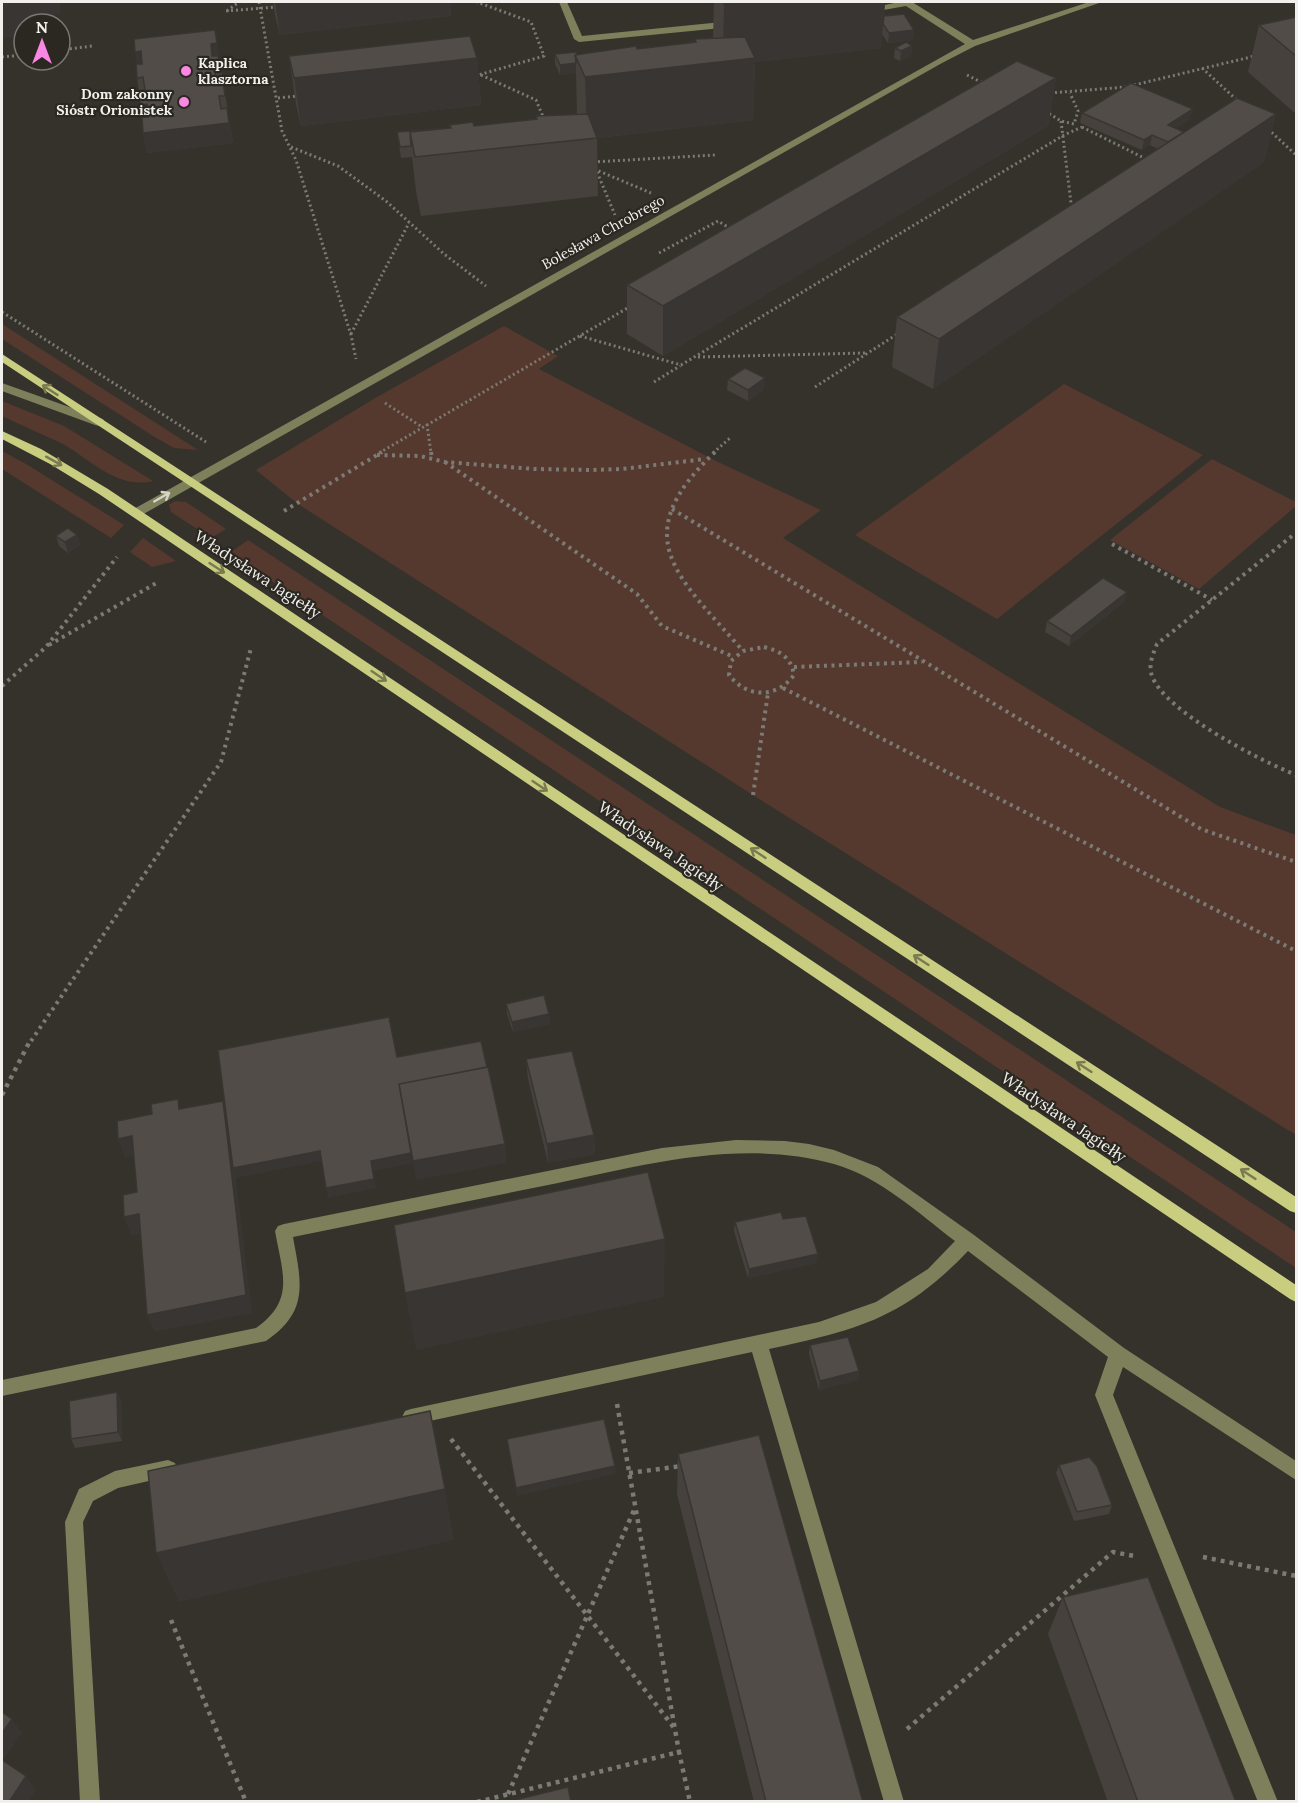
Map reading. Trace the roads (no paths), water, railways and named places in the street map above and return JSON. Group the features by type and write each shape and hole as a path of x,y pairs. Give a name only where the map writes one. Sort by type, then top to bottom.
{"main road":[{"path":"2,357 189,482 1296,1206"},
{"name":"Władysława Jagiełły","path":"2,435 29,446 72,470 1296,1294"}],"street":[{"path":"563,2 579,39 741,23"},
{"path":"858,12 907,2 972,44"},
{"name":"Bolesława Chrobrego","path":"136,513 972,44 1097,2"},
{"path":"2,387 99,422"},
{"path":"2,1388 260,1335 274,1328 283,1317 293,1295 284,1231 662,1155 716,1146 770,1145 859,1165 895,1186 1118,1354 1296,1471"},
{"path":"395,1420 819,1330 882,1308 934,1274 968,1240"},
{"path":"758,1343 894,1802"},
{"path":"1118,1354 1104,1395 1268,1802"},
{"path":"90,1802 74,1522 86,1495 115,1480 185,1465"}],"place":[{"name":"Kaplica klasztorna","path":"186,71"},
{"name":"Dom zakonny Sióstr Orionistek","path":"184,102"}]}
